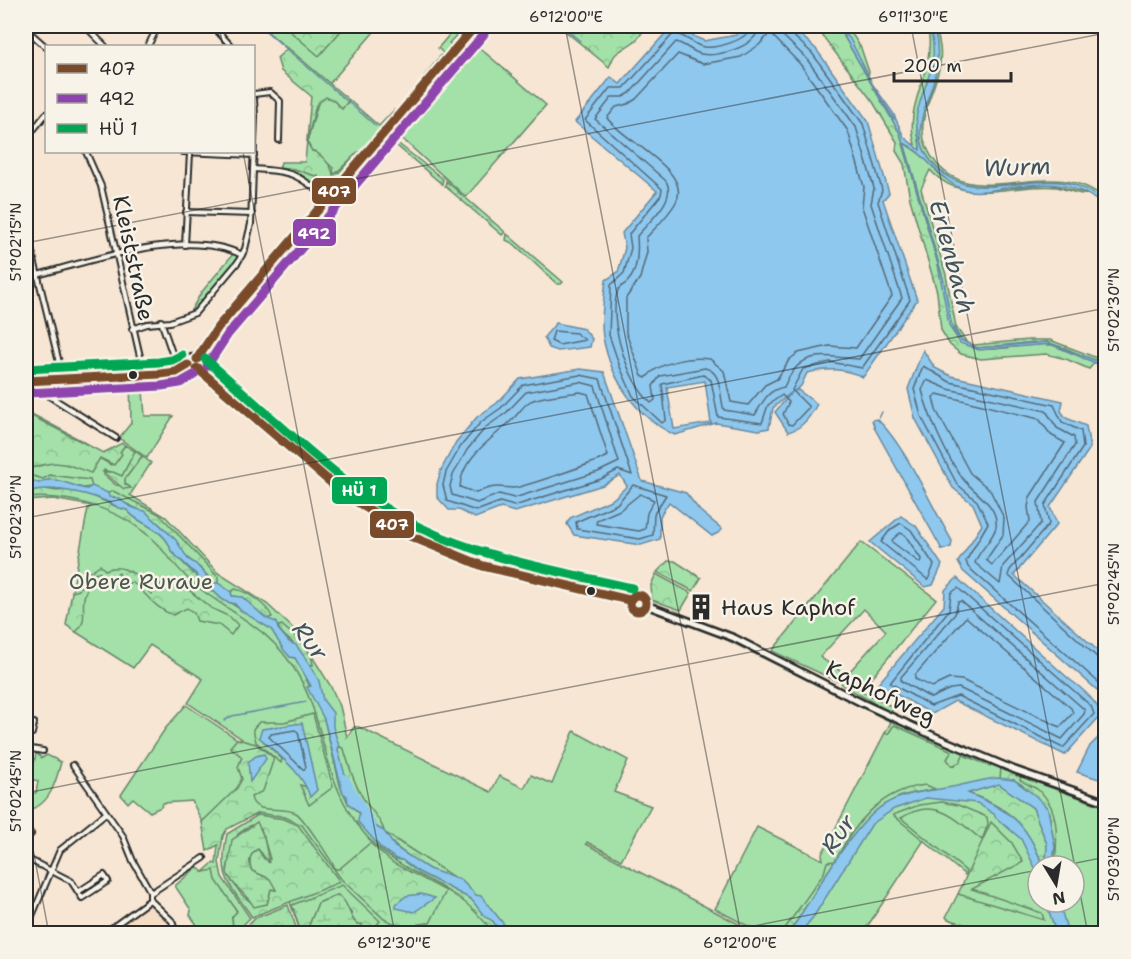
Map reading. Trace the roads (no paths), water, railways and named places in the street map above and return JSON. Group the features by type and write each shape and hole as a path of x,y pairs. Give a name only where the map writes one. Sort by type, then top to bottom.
{"main road":[{"path":"188,365 192,369 197,368 197,359 218,327 476,26"},
{"path":"26,381 176,372 188,365 191,358 197,359"},
{"name":"Kaphofweg","path":"197,368 342,492 410,536 483,566 629,600 639,594 645,598 646,605"},
{"name":"Kaphofweg","path":"629,600 634,610 641,610 646,605"},
{"name":"Kaphofweg","path":"646,605 734,638 862,703 936,737 1015,770 1106,801"}],"street":[{"path":"85,26 104,45"},
{"path":"148,45 156,26"},
{"path":"213,26 230,45"},
{"path":"26,29 45,46"},
{"path":"255,94 270,92 280,101 279,140"},
{"path":"26,139 45,115"},
{"name":"Kleiststraße","path":"86,153 101,186 144,374"},
{"path":"132,329 161,321 170,322 195,313 242,255 249,237 252,214 254,155 190,153 185,245"},
{"path":"254,169 290,172 306,180 328,199"},
{"path":"186,212 252,214"},
{"path":"26,228 63,379"},
{"path":"26,278 116,256 185,245 214,245 242,255"},
{"path":"161,321 172,353"},
{"path":"33,381 38,389 116,438"},
{"path":"26,722 34,723 32,733 26,731"},
{"path":"26,748 43,751"},
{"path":"73,765 123,836 151,893 150,900 103,933"},
{"path":"26,930 60,850 106,813"},
{"path":"26,829 31,834 27,840 26,849"},
{"path":"26,858 52,869 71,881 78,892 82,898 108,881 104,875 78,892"},
{"path":"151,893 204,858"},
{"path":"150,900 172,921 176,933"}],"water":[{"path":"672,26 704,41 736,35 748,26 791,26 816,49 868,121 889,193 883,200 917,300 863,377 835,370 807,373 801,386 794,391 798,390 817,404 812,413 797,428 788,432 775,412 793,391 773,408 769,428 759,430 716,423 675,435 648,418 627,395 619,382 607,353 602,330 606,280 618,272 625,248 622,233 657,191 575,122 611,77 620,84","holes":["705,381 711,423 674,429 667,387"]},
{"path":"838,26 850,39 873,85 893,113 904,137 920,150 916,118 933,61 929,26 933,26 938,53 937,66 923,115 920,136 929,158 938,169 957,181 977,186 1064,182 1085,189 1105,204 1105,209 1096,200 1074,188 1049,184 985,191 960,188 950,183 920,154 904,143 944,282 951,323 961,340 977,348 1047,342 1105,364 1105,367 1050,344 979,350 960,343 949,325 938,264 900,133"},
{"path":"556,323 584,329 592,339 590,347 558,351 549,348 544,337"},
{"path":"923,350 935,368 951,376 1063,401 1061,411 1066,418 1086,426 1090,448 1050,507 1057,524 1014,575 1105,657 1105,697 963,571 958,562 982,525 973,504 953,488 915,418 908,389"},
{"path":"580,369 604,372 642,481 686,493 700,511 722,529 720,532 712,536 669,502 660,516 660,539 641,545 574,535 567,524 570,518 613,499 627,486 620,475 603,485 515,512 501,508 475,518 459,510 449,510 437,497 437,484 441,470 456,442 477,417 497,403 520,379"},
{"path":"877,419 908,460 952,541 951,547 942,550 875,429 872,420"},
{"path":"30,480 39,483 57,480 87,489 92,486 108,493 109,497 119,498 131,507 145,511 176,540 188,559 196,564 213,583 218,583 231,592 232,596 242,597 266,618 276,622 278,629 289,642 296,645 319,681 323,700 333,713 333,727 349,789 364,812 378,828 384,831 395,847 429,869 461,880 476,895 481,896 511,933 500,933 493,921 485,917 471,899 417,871 402,860 396,859 381,848 358,822 359,813 348,803 347,796 343,793 324,719 307,687 311,686 295,658 290,657 283,649 271,629 241,611 235,604 224,601 206,584 199,581 197,575 171,551 164,537 127,510 77,492 45,489 26,492 26,486"},
{"path":"901,516 916,526 942,565 933,585 925,587 870,542"},
{"path":"957,578 1083,690 1099,708 1102,714 1065,755 955,701 932,714 878,684 944,606 945,590"},
{"path":"302,723 317,790 310,797 302,779 259,737 262,729"},
{"path":"1105,731 1105,781 1077,772 1090,746"},
{"path":"264,754 266,759 250,782 248,762"},
{"path":"997,778 1014,780 1036,796 1048,809 1055,847 1054,854 1047,854 1047,844 1033,808 999,784 968,793 995,805 1015,819 1030,838 1038,854 1028,854 1021,839 995,815 977,803 926,798 894,809 872,824 814,916 800,933 789,933 833,863 872,814 885,804 909,794"},
{"path":"421,894 435,898 414,912 396,908 396,904 406,896"},
{"path":"1050,914 1062,914 1068,933 1056,933"}],"waterway":[{"path":"260,26 376,126"},
{"path":"472,35 480,26"},
{"path":"562,26 580,41"},
{"path":"419,96 468,40"},
{"path":"877,93 894,119"},
{"path":"395,125 414,102"},
{"name":"Erlenbach","path":"953,328 958,337"},
{"name":"Erlenbach","path":"997,346 1034,342"},
{"path":"878,420 882,412"},
{"path":"224,721 232,716 306,702"},
{"name":"Rur","path":"345,778 373,825"}],"place":[{"name":"Haus Kaphof","path":"701,607"}],"water label":[{"name":"Wurm","path":"1017,167"}],"park label":[{"name":"Obere Ruraue","path":"141,581"}]}
